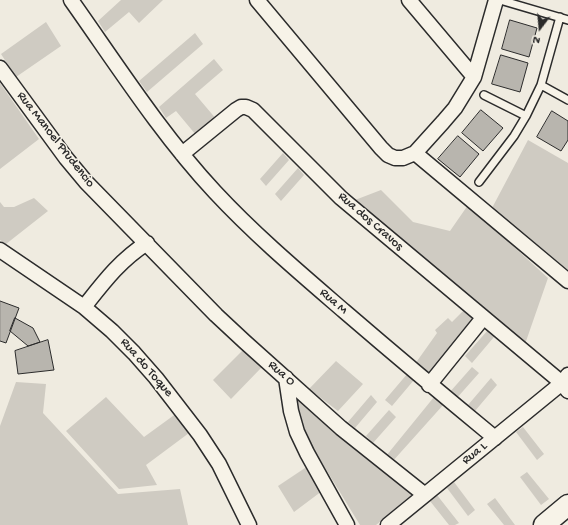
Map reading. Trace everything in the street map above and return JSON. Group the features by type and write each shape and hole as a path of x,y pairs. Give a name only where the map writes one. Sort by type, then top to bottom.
{"main road":[{"path":"544,525 568,505"}],"street":[{"name":"Rua M","path":"71,0 149,110 182,154 215,192 282,258 429,385 496,438"},
{"path":"257,0 381,148 395,158 402,158 415,153 455,108 474,77 496,0"},
{"path":"410,0 474,77"},
{"name":"Rua Manoel Prudencio","path":"0,68 81,176 147,243"},
{"name":"Rua dos Cravos","path":"182,154 236,110 243,107 250,108 268,124 341,198 483,318 566,383"},
{"path":"415,153 568,281"},
{"path":"84,307 113,270 129,255 147,243"},
{"name":"Rua O","path":"147,243 216,315 245,342 341,428 425,495"},
{"name":"Rua do Toque","path":"0,250 84,307 112,331 134,353 156,378 200,435 219,464 250,525"},
{"path":"429,385 483,318"},
{"path":"286,378 291,411 297,432 347,525"},
{"name":"Rua L","path":"388,525 566,383"}],"lane":[{"path":"500,0 568,20"},
{"path":"479,182 514,136 526,116 541,85 560,17"},
{"path":"541,85 568,100"},
{"path":"484,95 526,116"}],"shaded area":[{"path":"121,0 163,0 139,23 129,12 105,32 98,21"},
{"path":"46,22 61,46 16,77 1,54"},
{"path":"195,33 203,44 147,92 139,81"},
{"path":"214,59 223,70 195,94 217,120 196,135 176,111 166,118 159,107"},
{"path":"0,83 39,139 0,169"},
{"path":"528,140 568,163 568,270 492,208"},
{"path":"283,153 289,160 266,186 260,179"},
{"path":"298,168 304,175 281,201 275,194"},
{"path":"381,190 413,222 450,231 468,205 548,278 524,347 355,200"},
{"path":"34,198 48,211 6,244 0,240 0,202 4,207 14,207"},
{"path":"464,310 473,319 431,373 415,364 437,333 435,330 448,318 452,322"},
{"path":"488,330 494,337 472,363 465,356"},
{"path":"243,350 262,367 231,399 213,380"},
{"path":"336,361 363,384 338,411 309,389"},
{"path":"472,367 479,373 456,399 449,393"},
{"path":"408,373 414,380 392,406 385,400"},
{"path":"491,378 497,385 475,411 468,405"},
{"path":"16,382 46,384 43,413 118,494 180,489 188,525 0,525 0,426"},
{"path":"293,391 415,495 376,525 360,525 300,427"},
{"path":"371,395 377,402 355,428 348,422"},
{"path":"106,397 144,437 177,413 189,433 146,465 157,485 119,489 66,431"},
{"path":"434,397 444,404 392,462 386,456"},
{"path":"389,410 396,417 373,443 366,436"},
{"path":"523,427 544,454 537,460 516,432"},
{"path":"308,466 322,491 294,512 278,486"},
{"path":"527,472 549,499 541,505 520,477"},
{"path":"454,482 475,510 468,516 447,488"},
{"path":"437,495 459,523 449,525 430,501"},
{"path":"495,498 515,525 504,525 487,504"}],"building":[{"path":"510,20 537,28 529,57 502,49"},
{"path":"501,55 528,63 520,92 492,84"},
{"path":"481,110 503,128 483,151 462,133"},
{"path":"552,111 568,121 568,140 561,151 537,137"},
{"path":"458,136 479,154 460,177 438,159"},
{"path":"0,301 19,308 6,343 0,341"},
{"path":"15,318 33,328 40,342 28,346 10,331"},
{"path":"48,340 54,370 18,374 15,351"}]}
